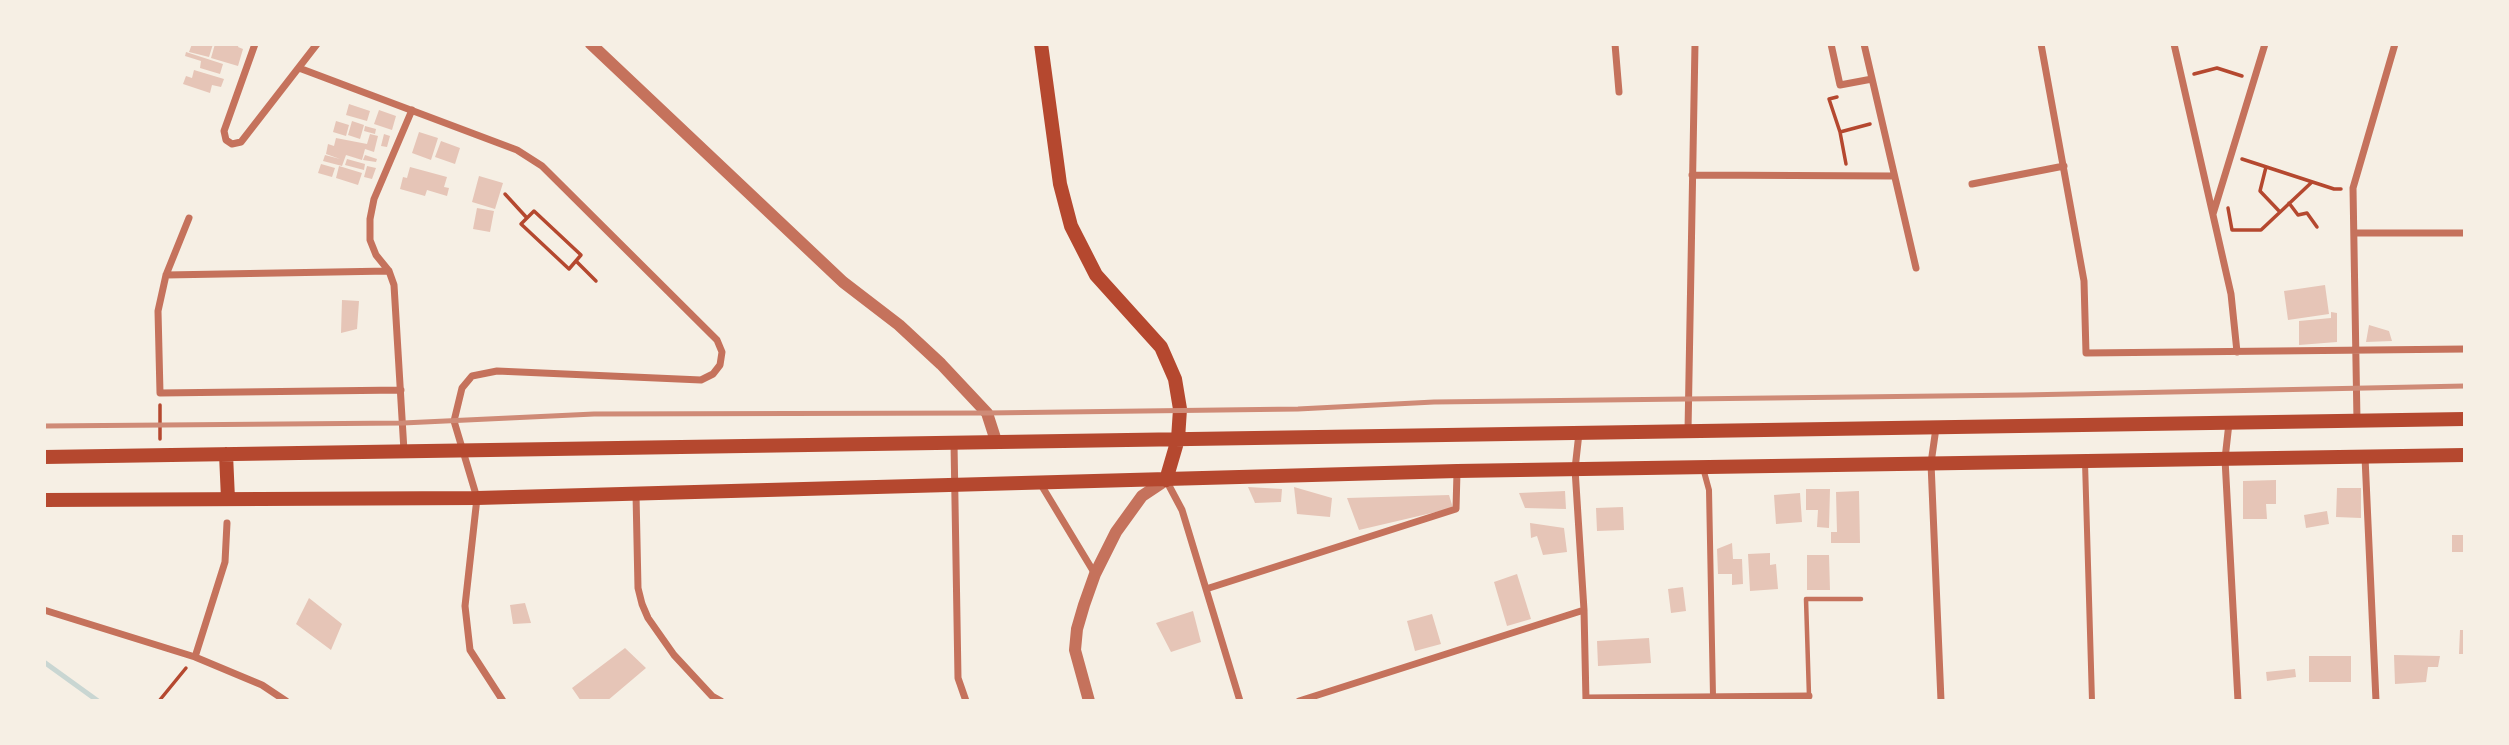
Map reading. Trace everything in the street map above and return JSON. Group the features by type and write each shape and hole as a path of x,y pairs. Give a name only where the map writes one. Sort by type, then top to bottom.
{"main road":[{"path":"1041,44 1060,184 1072,226 1096,275 1161,347 1175,379 1180,410 1178,439 1166,480"},
{"path":"44,457 2465,419"},
{"path":"226,454 228,499"},
{"path":"44,500 477,498 1457,471 2465,455"}],"street":[{"path":"255,44 225,131 224,136 228,143 241,142 317,44"},
{"path":"591,44 843,282 899,325 941,364 987,413 996,441"},
{"path":"1615,44 1619,92"},
{"path":"1688,431 1695,44"},
{"path":"1831,44 1840,85 1872,79"},
{"path":"1864,44 1916,268"},
{"path":"2041,44 2084,281 2086,353 2465,349"},
{"path":"2174,44 2231,294 2237,352"},
{"path":"2213,214 2265,44"},
{"path":"2357,421 2353,188 2395,44"},
{"path":"299,68 517,150 542,166 717,340 722,352 720,365 713,374 701,380 497,371 472,376 462,388 454,421 465,450 477,498 465,606 470,650 503,701"},
{"path":"404,451 394,285 389,271 376,255 370,240 370,219 374,199 412,110"},
{"path":"1972,184 2064,166"},
{"path":"1692,175 1894,176"},
{"path":"189,218 166,275 158,311 160,393 401,390"},
{"path":"2354,233 2465,233"},
{"path":"166,275 389,271"},
{"path":"2229,423 2225,459 2238,701"},
{"path":"1936,428 1931,463 1941,701"},
{"path":"1579,433 1575,469 1584,610 1586,700 1713,696 1809,699"},
{"path":"954,443 958,678 966,701"},
{"path":"2365,457 2376,701"},
{"path":"2085,461 2092,701"},
{"path":"1703,467 1709,490 1713,696"},
{"path":"1206,589 1456,509 1457,471"},
{"path":"1089,701 1075,650 1077,629 1095,574 1116,532 1142,496 1166,480 1182,510 1240,701"},
{"path":"1040,484 1095,574"},
{"path":"636,494 638,588 642,604 648,618 674,655 710,699 720,701"},
{"path":"195,657 225,562 227,523"},
{"path":"44,610 195,657 262,685 286,701"},
{"path":"1299,701 1584,610"}],"lane":[{"path":"1809,699 1807,599 1861,599"}],"path":[{"path":"2194,74 2217,68 2244,76 2247,66"},
{"path":"1840,96 1829,99 1840,132 1847,172"},
{"path":"1867,113 1872,134"},
{"path":"1840,132 1870,124"},
{"path":"2231,156 2341,190 2345,177"},
{"path":"2266,167 2260,191 2280,212"},
{"path":"2227,206 2232,230 2261,230 2312,182"},
{"path":"505,194 527,218"},
{"path":"2289,203 2298,215 2307,213 2317,226"},
{"path":"534,211 581,256 569,269 522,224 527,218 534,211"},
{"path":"576,261 596,281"},
{"path":"160,393 160,455"},
{"path":"159,701 195,657"}],"building":[{"path":"192,44 213,44 209,57 189,52"},
{"path":"215,44 239,44 238,47 243,49 238,66 211,58"},
{"path":"186,52 223,64 220,74 200,68 201,61 185,56"},
{"path":"194,70 224,79 221,87 212,85 210,93 183,84 186,76 192,78"},
{"path":"349,104 370,111 367,121 346,115"},
{"path":"379,110 396,116 392,130 374,124"},
{"path":"336,121 349,125 346,136 333,132"},
{"path":"352,121 364,125 360,139 348,135"},
{"path":"365,126 376,129 375,134 364,131"},
{"path":"419,132 438,138 431,160 412,153"},
{"path":"370,134 378,136 374,152 365,149 362,160 346,155 342,166 323,161 325,155 340,159 326,154 328,144 334,146 336,138 367,144"},
{"path":"384,134 390,136 387,147 381,146"},
{"path":"441,141 460,148 455,164 435,157"},
{"path":"365,155 377,159 376,162 363,160"},
{"path":"347,159 365,164 364,170 345,165"},
{"path":"321,164 335,168 332,177 318,173"},
{"path":"339,166 362,173 358,185 336,178"},
{"path":"367,166 376,168 372,179 364,177"},
{"path":"410,167 447,177 444,187 449,188 447,196 427,190 425,196 400,189 403,177 407,178"},
{"path":"479,176 503,183 495,209 472,202"},
{"path":"477,208 494,211 490,232 473,229"},
{"path":"2325,285 2329,314 2288,320 2284,291"},
{"path":"342,300 359,301 357,329 341,333"},
{"path":"2331,312 2337,313 2337,342 2299,345 2299,321 2331,318"},
{"path":"2369,325 2389,331 2392,341 2366,342"},
{"path":"2276,480 2276,504 2266,504 2267,519 2243,519 2243,481"},
{"path":"1248,487 1282,489 1281,502 1255,503"},
{"path":"1294,487 1332,498 1330,517 1297,514"},
{"path":"2337,488 2361,488 2361,518 2336,517"},
{"path":"1806,489 1830,489 1829,528 1817,527 1818,510 1806,510"},
{"path":"1565,491 1566,509 1525,508 1519,493"},
{"path":"1859,491 1860,543 1831,543 1831,532 1837,532 1836,492"},
{"path":"1800,493 1802,522 1776,524 1774,495"},
{"path":"1449,495 1453,508 1359,530 1347,498"},
{"path":"1623,507 1624,530 1597,531 1596,508"},
{"path":"2327,511 2329,524 2306,528 2304,515"},
{"path":"1530,523 1564,528 1567,552 1543,555 1537,536 1531,538"},
{"path":"2452,535 2465,535 2465,552 2452,552"},
{"path":"1732,543 1733,559 1742,559 1743,584 1732,585 1732,574 1718,574 1717,549"},
{"path":"1770,553 1770,565 1776,564 1778,589 1750,591 1748,554"},
{"path":"1807,555 1829,555 1830,590 1807,590"},
{"path":"1517,574 1531,619 1507,626 1494,582"},
{"path":"1683,587 1686,611 1671,613 1668,589"},
{"path":"309,598 342,624 331,650 296,624"},
{"path":"525,603 531,623 513,624 510,605"},
{"path":"1193,611 1201,642 1171,652 1156,623"},
{"path":"1432,614 1441,644 1415,651 1407,621"},
{"path":"2460,630 2465,630 2465,654 2459,654"},
{"path":"1649,638 1651,663 1598,666 1597,641"},
{"path":"625,648 646,668 607,701 581,701 572,688"},
{"path":"2394,655 2440,656 2438,667 2428,667 2426,682 2395,684"},
{"path":"2309,656 2351,656 2351,682 2309,682"},
{"path":"2295,669 2296,677 2267,681 2266,672"}],"waterway":[{"path":"44,662 98,701"}],"railway":[{"path":"44,426 403,423 594,414 1298,409 1434,402 2023,395 2465,386"}]}
